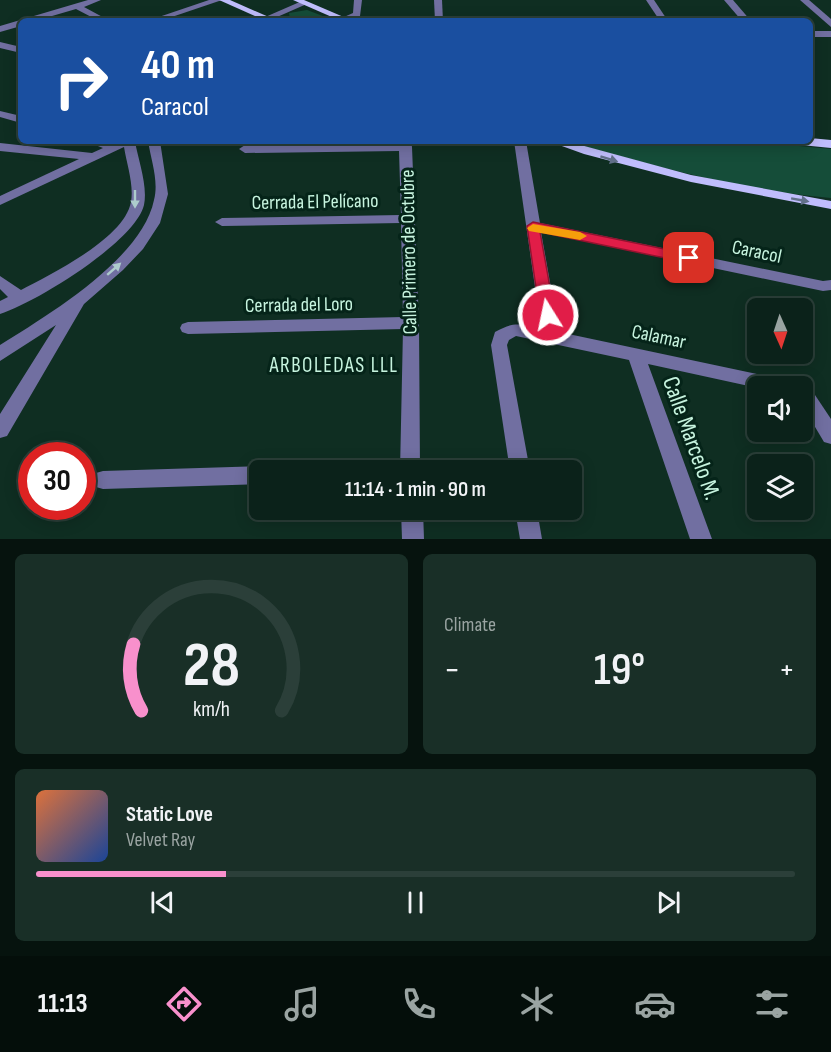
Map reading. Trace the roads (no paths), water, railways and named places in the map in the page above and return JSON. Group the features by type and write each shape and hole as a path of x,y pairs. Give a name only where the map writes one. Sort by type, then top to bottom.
{"main road":[{"path":"223,0 263,18"},
{"path":"301,2 338,18"},
{"path":"813,142 831,144"},
{"path":"563,144 632,166 687,179 831,205"}],"street":[{"path":"37,18 97,0"},
{"path":"161,18 218,0"},
{"path":"348,18 357,14 358,0"},
{"path":"438,0 439,18"},
{"path":"650,0 662,18"},
{"path":"728,0 744,18"},
{"path":"804,0 831,24"},
{"path":"271,18 301,2"},
{"path":"76,6 100,18"},
{"path":"0,29 18,24"},
{"path":"813,34 831,34"},
{"path":"0,45 18,49"},
{"path":"0,114 18,119"},
{"path":"101,144 114,148"},
{"path":"0,201 123,144"},
{"path":"0,308 92,255 117,235 132,217 137,204 129,144"},
{"path":"0,354 82,297 128,257 157,214 161,198 154,144"},
{"path":"245,149 341,144 406,144"},
{"name":"Calle Primero de Octubre","path":"406,144 411,323 410,460"},
{"path":"520,144 552,337"},
{"path":"0,147 95,157"},
{"name":"Cerrada El Pelícano","path":"222,222 408,219"},
{"name":"Caracol","path":"533,226 823,286 831,285"},
{"path":"0,281 19,297"},
{"path":"0,430 82,297"},
{"name":"Cerrada del Loro","path":"188,328 411,323"},
{"name":"Calamar","path":"518,460 499,345 501,336 514,329 747,378"},
{"name":"Calle Marcelo M.","path":"635,353 701,539"},
{"path":"813,409 831,436"},
{"path":"103,480 249,475"},
{"path":"412,520 412,539"},
{"path":"528,520 531,539"}],"district":[{"name":"ARBOLEDAS LLL","path":"334,365"}]}
